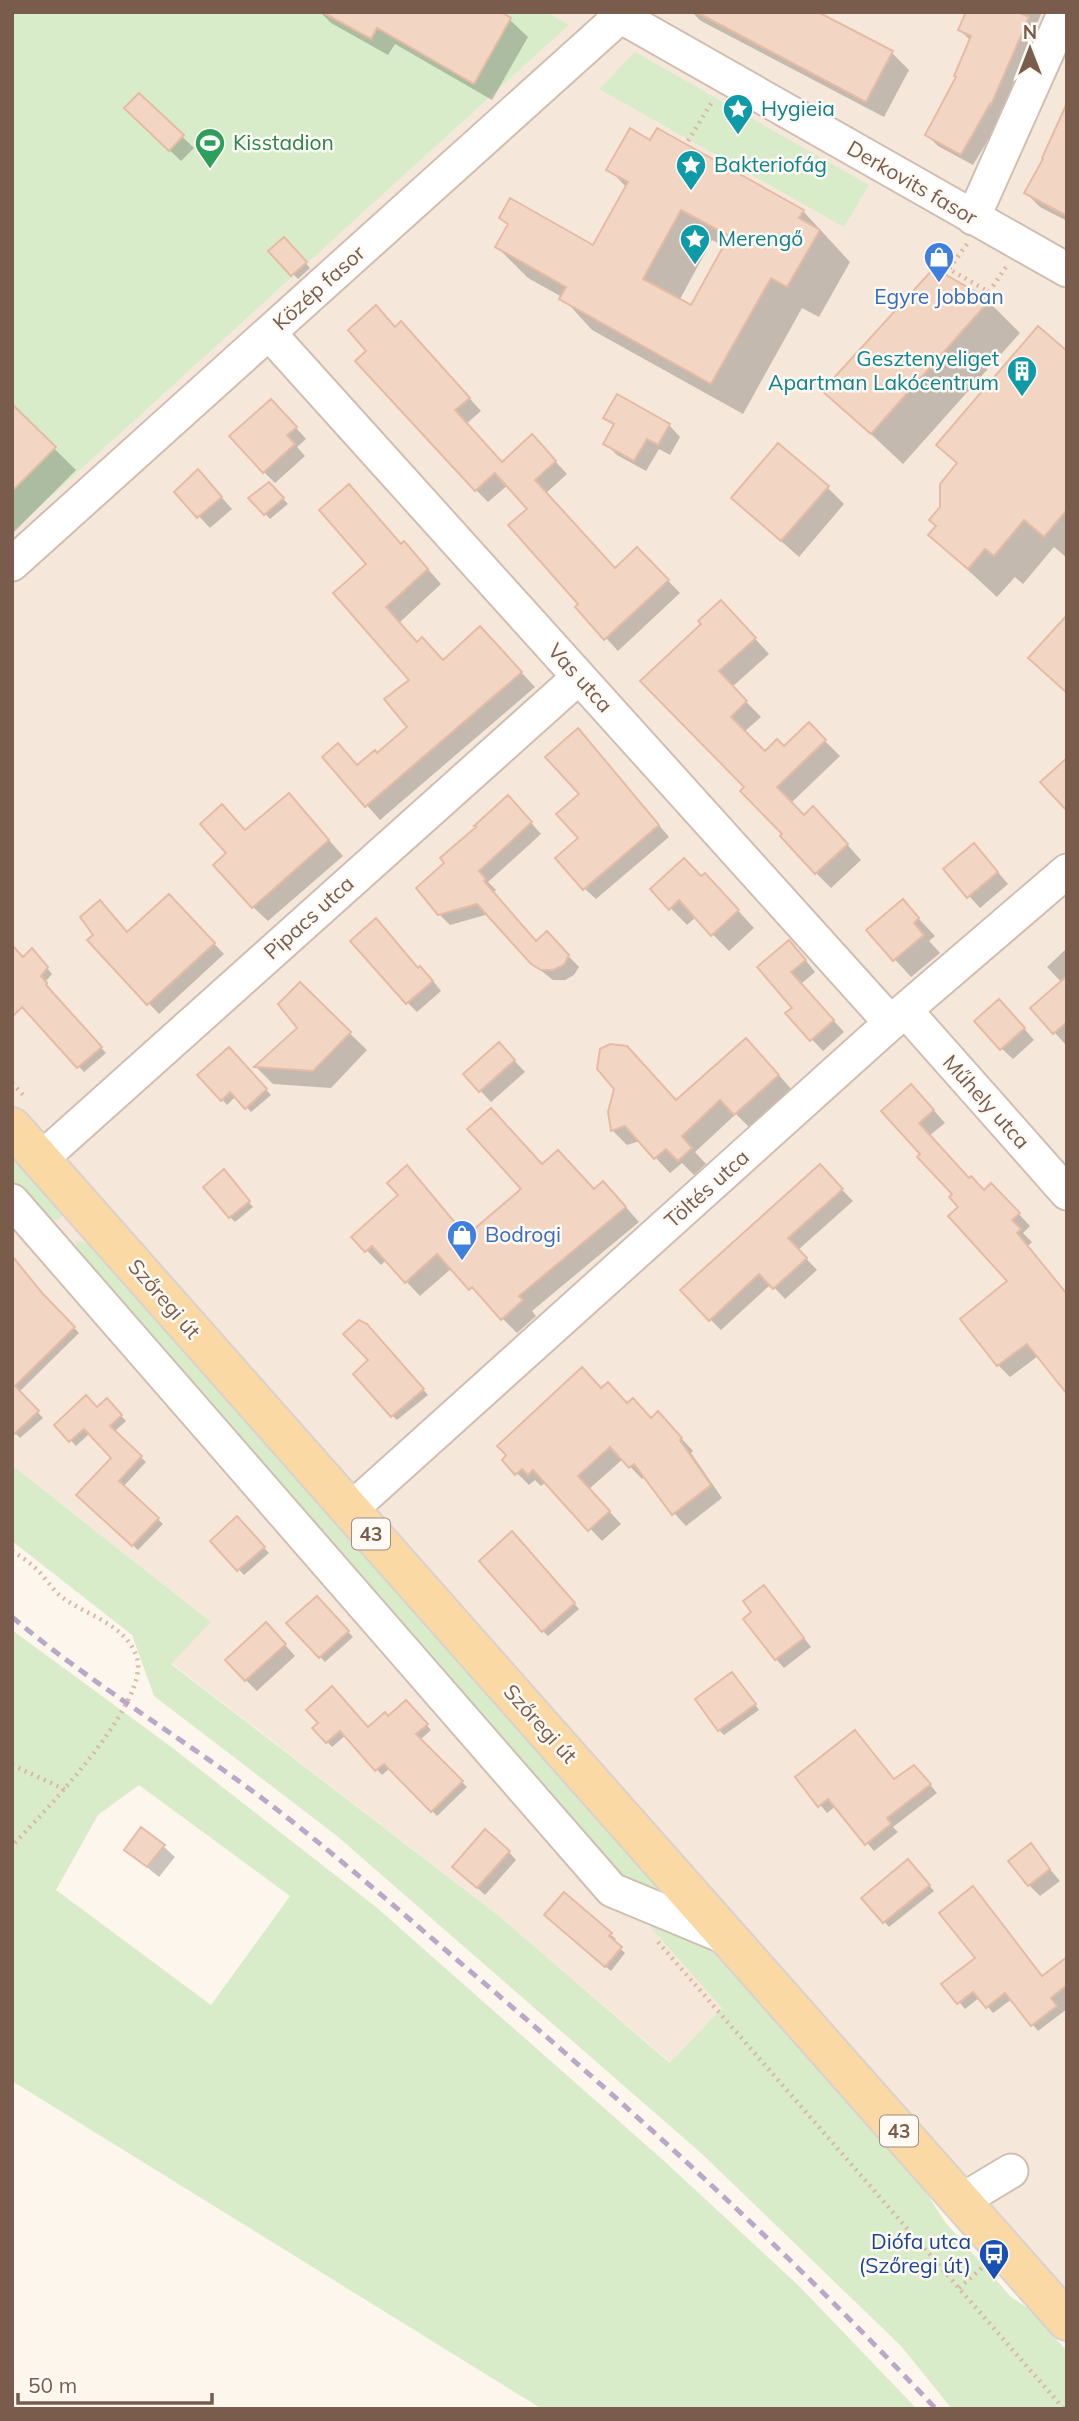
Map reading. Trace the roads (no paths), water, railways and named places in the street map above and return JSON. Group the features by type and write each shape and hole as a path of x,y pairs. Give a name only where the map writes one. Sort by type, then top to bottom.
{"main road":[{"name":"Szőregi út","path":"12,1127 1067,2321"}],"street":[{"path":"978,221 1065,12"},
{"name":"Derkovits fasor","path":"620,14 727,78 1067,270"},
{"name":"Közép fasor","path":"12,564 620,14"},
{"name":"Vas utca","path":"269,333 579,677 898,1017"},
{"name":"Pipacs utca","path":"41,1159 579,677"},
{"name":"Töltés utca","path":"350,1510 898,1017 1067,870"},
{"name":"Műhely utca","path":"898,1017 1067,1193"},
{"path":"12,1201 612,1890 732,1940"},
{"path":"52,1246 89,1214"},
{"path":"961,2201 1011,2171"}],"railway":[{"path":"12,1617 81,1671 259,1796 409,1918 596,2080 770,2240 936,2409"}],"place":[{"name":"Hygieia","path":"738,136"},
{"name":"Kisstadion","path":"210,170"},
{"name":"Bakteriofág","path":"691,192"},
{"name":"Merengő","path":"695,266"},
{"name":"Egyre Jobban","path":"939,284"},
{"name":"Gesztenyeliget Apartman Lakócentrum","path":"1022,398"},
{"name":"Bodrogi","path":"462,1262"},
{"name":"Diófa utca (Szőregi út)","path":"994,2281"}]}
